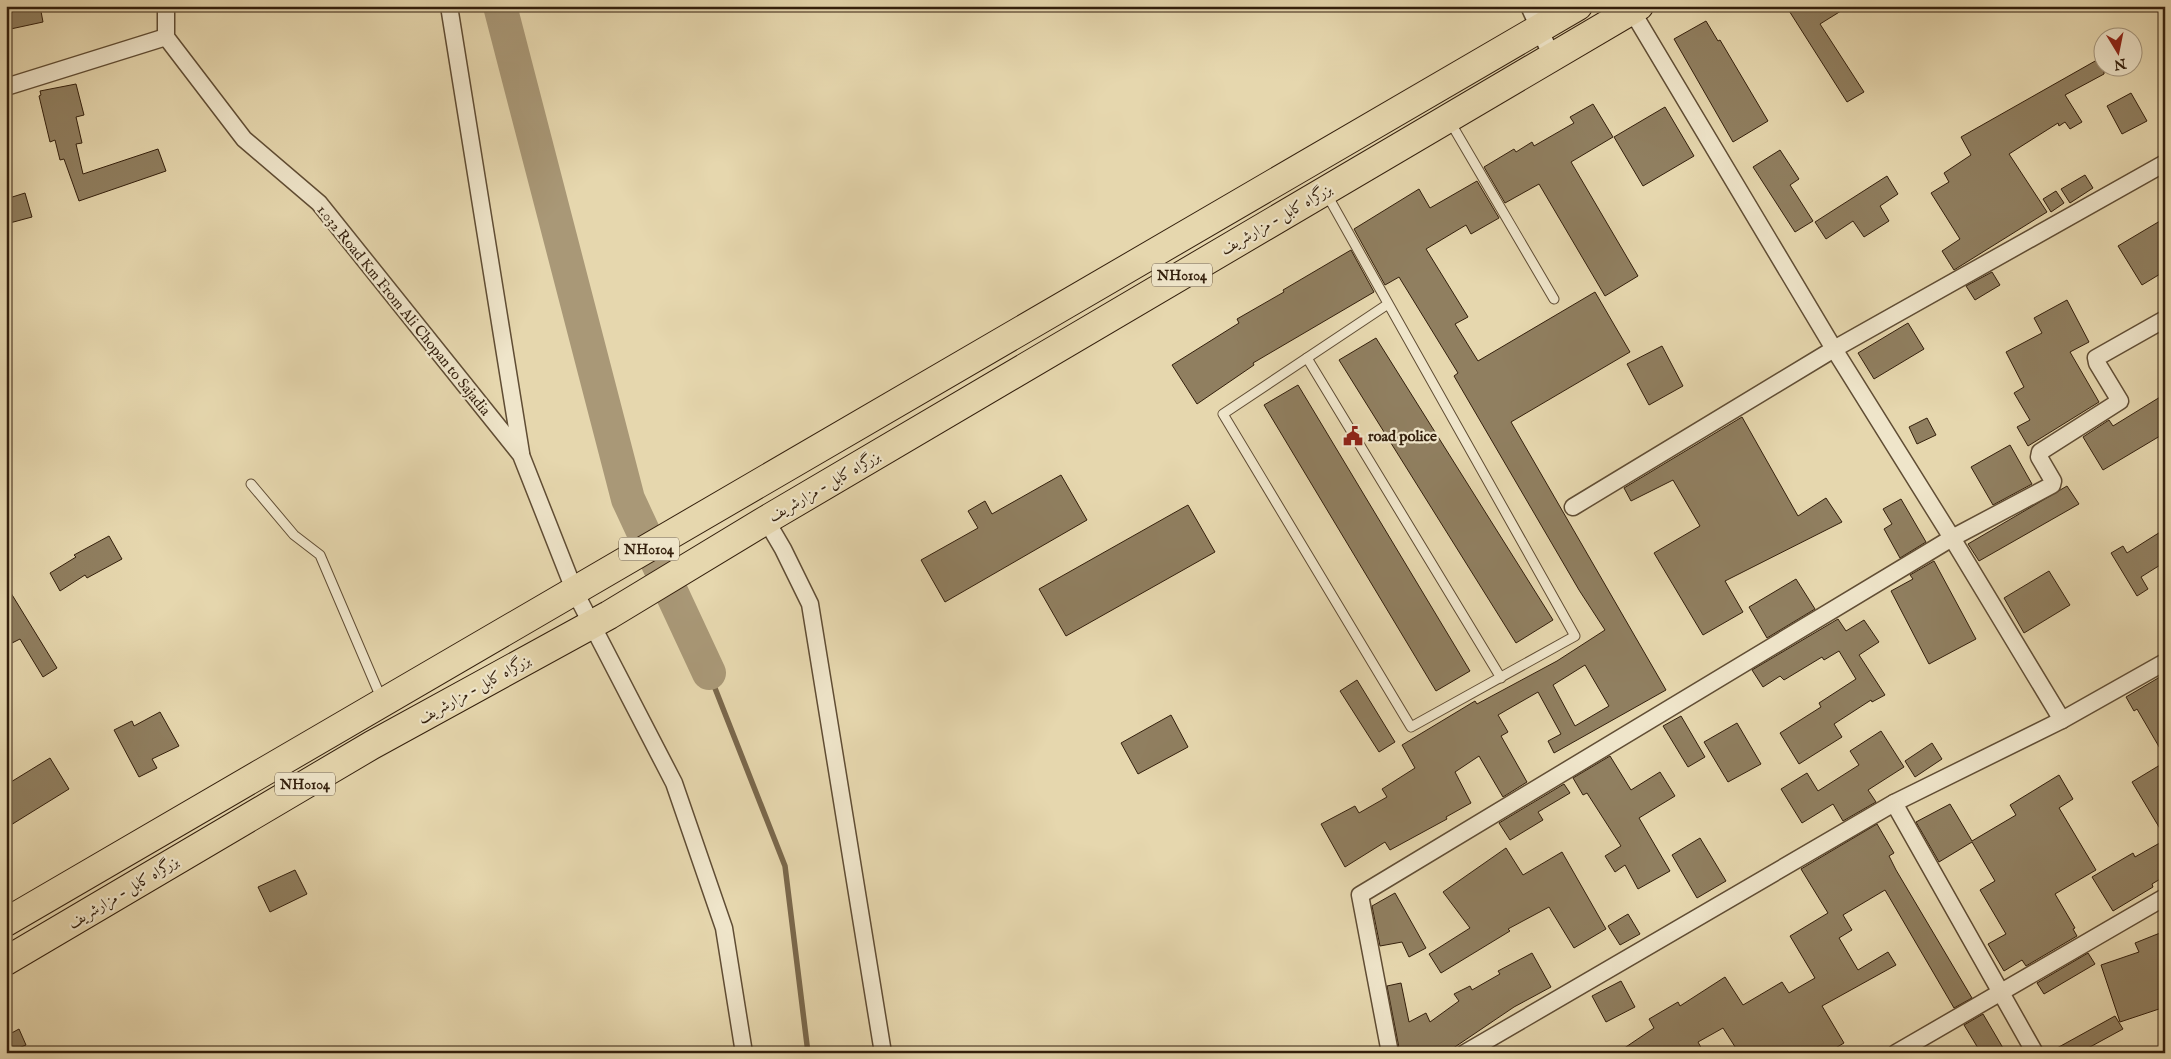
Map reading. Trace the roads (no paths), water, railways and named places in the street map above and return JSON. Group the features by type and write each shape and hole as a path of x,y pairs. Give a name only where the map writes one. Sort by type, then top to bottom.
{"highway":[{"name":"بزرگراه کابل - مزارشریف","path":"6,922 710,514 1534,18 1578,6"},
{"name":"بزرگراه کابل - مزارشریف","path":"6,961 372,745 601,620 725,544 1636,8"}],"street":[{"path":"6,87 166,37 166,6"},
{"path":"449,6 521,455"},
{"path":"1636,8 1834,349 1952,538 2062,720"},
{"path":"1534,18 1552,57"},
{"name":"1.032 Road Km From Ali Chopan to Sajadia","path":"166,37 244,139 319,203 521,455 582,588 601,620 674,783 724,928 744,1053"},
{"path":"1573,507 1834,349 2165,163"},
{"path":"1390,1053 1360,895 1952,538 2052,486 2053,482 2039,457 2040,452 2120,401 2097,363 2096,358 2165,319"},
{"path":"766,520 784,549 810,604 883,1053"},
{"path":"1465,1053 1894,803 2062,720 2165,662"},
{"path":"1894,803 2035,1053"},
{"path":"1896,1053 2165,897"}],"lane":[{"path":"1448,118 1554,299"},
{"path":"1324,191 1388,304 1575,636 1412,727 1223,414 1388,304"},
{"path":"1307,358 1501,678"},
{"path":"251,484 294,535 320,555 383,703"}],"waterway":[{"path":"500,6 628,499 709,673"},
{"path":"709,673 785,866 808,1053"}],"place":[{"name":"road police","path":"1353,436"}]}
